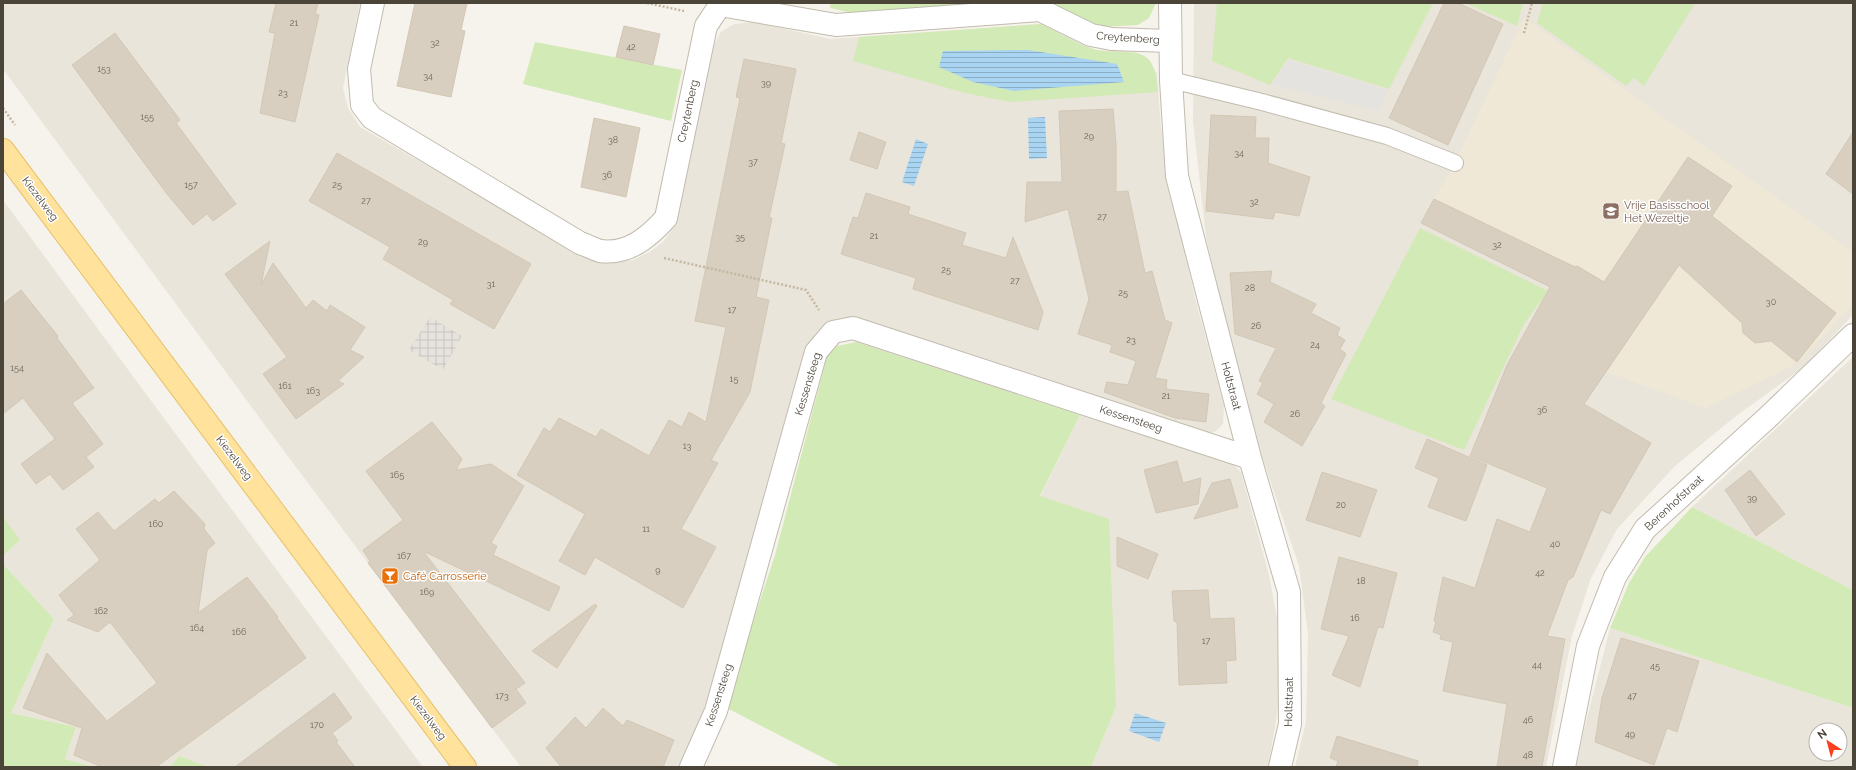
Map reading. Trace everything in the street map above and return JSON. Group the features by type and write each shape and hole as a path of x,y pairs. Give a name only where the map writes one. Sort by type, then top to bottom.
{"main road":[{"name":"Kiezelweg","path":"3,150 465,767"}],"street":[{"name":"Creytenberg","path":"373,3 359,69 362,105 372,118 580,243 600,251 619,250 636,244 650,236 666,218 706,26 717,9 836,25 1040,10 1090,36 1112,39 1170,41"},
{"name":"Holtstraat","path":"1170,3 1171,80 1177,176 1250,458 1289,592 1290,724 1280,767"},
{"name":"Kessensteeg","path":"691,767 716,711 816,352 833,332 853,328 1250,458"},
{"name":"Berenhofstraat","path":"1564,767 1588,646 1615,577 1645,529 1767,418 1853,335"}],"lane":[{"path":"1171,80 1250,99 1387,136 1455,163"}],"path":[{"path":"647,3 690,12 717,9"},
{"path":"1524,33 1532,3"},
{"path":"636,244 646,254 806,290 833,332"}],"shaded area":[{"path":"3,3 360,3 343,88 348,108 360,127 579,253 611,262 633,260 651,251 663,242 671,231 674,225 713,47 721,32 734,24 754,22 830,39 1041,24 1096,50 1135,52 1149,60 1157,74 1161,128 1171,192 1195,298 1224,406 1223,424 1216,431 1205,434 837,323 709,696 691,743 678,767 521,767 284,451 3,69"},
{"path":"1194,3 1853,3 1853,315 1804,367 1736,416 1675,466 1617,529 1591,578 1572,636 1546,767 1295,767 1306,722 1308,634 1299,566 1244,403 1206,237 1193,121"},
{"name":"Vrije Basisschool Het Wezeltje","path":"1524,18 1853,252 1853,304 1798,363 1706,408 1606,372 1556,290 1421,223 1455,163"},
{"path":"1289,60 1388,90 1379,111 1272,85"},
{"path":"3,200 423,767 209,767 179,756 170,767 94,767 65,759 76,727 11,713 54,619 3,564 3,556 20,540 3,516"},
{"path":"430,317 462,336 443,370 409,350"},
{"path":"1853,357 1853,590 1692,507"},
{"path":"1080,415 1231,463 1241,472 1269,575 1277,618 1279,696 1268,767 1091,767 1116,707 1040,497"},
{"path":"1610,628 1853,708 1853,767 1576,767"}],"green space":[{"path":"831,3 1030,3 857,14 830,8"},
{"path":"1047,3 1156,3 1149,18 1138,25 1101,27"},
{"path":"1217,3 1433,3 1389,89 1288,58 1270,85 1212,61"},
{"path":"1465,3 1523,3 1517,26"},
{"path":"1543,3 1695,3 1644,86 1634,78 1626,86 1537,23"},
{"path":"1041,24 1091,49 1132,52 1147,58 1152,65 1156,76 1158,92 1011,102 965,93 853,61 859,37"},
{"path":"535,42 682,70 671,121 523,84"},
{"path":"1420,228 1548,291 1524,324 1464,450 1331,399"},
{"path":"856,342 1080,415 1040,496 1109,519 1116,707 1091,767 841,767 725,707 775,555 828,353 837,346"},
{"path":"1692,507 1853,590 1853,708 1610,628 1629,583 1645,557"},
{"path":"3,516 20,540 3,556"},
{"path":"3,564 54,619 11,713 76,727 65,759 94,767 3,767"},
{"path":"179,756 209,767 170,767"}],"water":[{"path":"1028,50 1117,64 1124,82 1014,91 973,82 939,67 943,51"},
{"path":"1045,117 1047,158 1029,159 1028,118"},
{"path":"916,139 928,144 914,186 902,182"},
{"path":"1135,713 1166,723 1159,742 1129,731"}],"building":[{"path":"276,3 318,3 315,14 319,15 295,122 260,113 275,33 269,32"},
{"path":"415,3 467,3 461,30 465,31 451,97 397,86"},
{"path":"1444,3 1458,3 1503,24 1448,145 1389,118"},
{"path":"624,26 660,34 653,65 616,57"},
{"path":"115,33 180,120 176,123 236,204 213,221 207,214 193,225 167,194 72,65"},
{"path":"744,59 796,69 781,143 785,144 769,218 772,218 756,297 769,300 750,392 711,460 718,463 681,529 716,547 683,608 595,557 585,575 559,561 585,514 517,475 544,428 550,432 559,418 596,437 601,429 649,456 669,420 682,427 689,412 706,422 726,327 695,321 740,98 736,97"},
{"path":"1113,109 1116,144 1116,192 1128,191 1145,273 1152,271 1165,320 1172,323 1155,378 1167,380 1166,389 1209,394 1206,422 1175,418 1104,392 1107,382 1128,385 1136,361 1110,352 1112,345 1078,334 1089,299 1068,209 1025,222 1027,182 1062,182 1059,111"},
{"path":"1211,115 1256,117 1255,138 1269,138 1268,163 1310,177 1299,216 1275,212 1273,219 1206,211"},
{"path":"594,118 640,128 626,197 581,187"},
{"path":"859,132 886,142 877,169 850,160"},
{"path":"1853,132 1853,194 1826,174"},
{"path":"337,153 531,264 494,329 450,304 453,300 383,259 390,247 309,201"},
{"path":"1688,157 1732,186 1712,216 1836,313 1797,362 1771,341 1755,343 1743,333 1742,323 1679,265 1584,404 1651,443 1610,514 1601,510 1573,577 1568,580 1547,636 1565,639 1542,767 1497,767 1507,704 1443,691 1453,642 1440,639 1441,635 1433,632 1436,622 1434,621 1443,577 1475,588 1497,519 1530,532 1547,488 1470,456 1507,365 1550,287 1421,223 1434,199 1575,267 1577,266 1604,282"},
{"path":"866,193 910,207 908,214 966,233 962,245 1006,258 1013,237 1043,312 1038,330 913,289 916,278 841,254 853,217 858,218"},
{"path":"270,241 261,285 273,263 306,308 313,300 327,311 330,305 365,327 350,350 364,357 338,381 344,384 296,419 263,374 287,357 225,274"},
{"path":"1272,271 1270,282 1316,304 1311,313 1340,328 1337,335 1345,340 1340,349 1346,354 1321,403 1325,406 1302,446 1264,422 1274,404 1257,394 1263,383 1259,381 1276,348 1235,334 1230,273"},
{"path":"21,290 58,336 57,338 94,388 72,403 103,444 86,457 94,467 63,490 50,474 36,484 21,464 55,439 23,398 3,414 3,304"},
{"path":"432,422 462,459 456,470 491,464 524,486 491,543 497,546 493,555 560,587 549,611 423,551 525,683 516,689 526,703 492,728 368,563 370,561 363,550 403,520 366,471"},
{"path":"1427,439 1487,465 1466,521 1428,507 1439,478 1415,468"},
{"path":"1177,461 1183,483 1201,478 1198,504 1156,513 1144,470"},
{"path":"1750,470 1785,514 1756,536 1725,490"},
{"path":"1322,472 1377,490 1360,537 1306,520"},
{"path":"1230,479 1238,507 1194,519 1212,483"},
{"path":"174,491 205,524 204,529 215,543 207,550 198,613 247,577 278,617 277,618 306,658 156,767 102,767 74,755 82,728 23,708 47,653 107,721 157,683 110,622 98,632 67,620 74,615 59,595 100,560 76,529 98,512 114,531 155,499 159,503"},
{"path":"1117,537 1158,554 1148,579 1117,566"},
{"path":"1339,557 1397,573 1383,628 1378,627 1360,687 1332,675 1349,636 1321,629"},
{"path":"1208,590 1210,619 1234,618 1236,660 1226,661 1227,683 1179,685 1177,622 1174,621 1172,591"},
{"path":"595,604 597,606 557,668 532,651"},
{"path":"1621,638 1699,661 1677,732 1667,728 1654,765 1595,742 1602,698"},
{"path":"334,693 352,718 332,733 338,741 336,742 355,767 235,767"},
{"path":"603,708 623,726 627,720 674,740 663,767 561,767 546,748 575,717 586,728"},
{"path":"1337,736 1418,761 1417,767 1336,767 1338,761 1330,758"}],"place":[{"name":"Vrije Basisschool Het Wezeltje","path":"1611,211"},
{"name":"Café Carrosserie","path":"390,576"}]}
